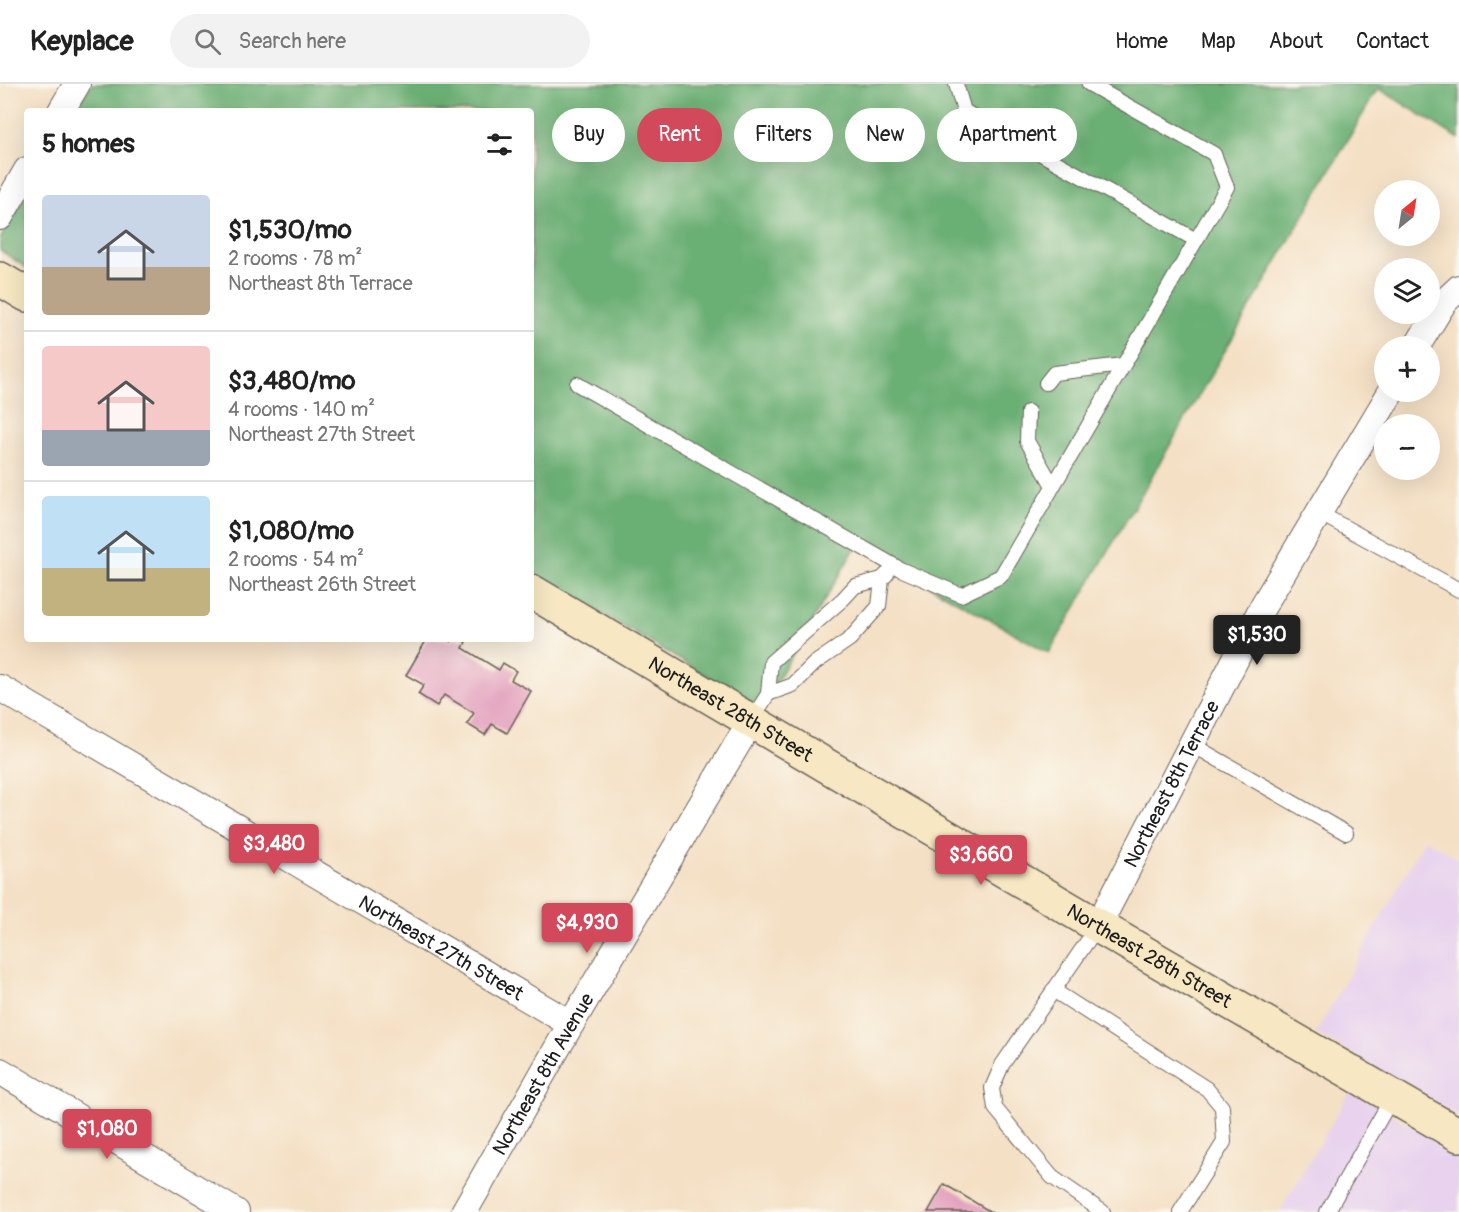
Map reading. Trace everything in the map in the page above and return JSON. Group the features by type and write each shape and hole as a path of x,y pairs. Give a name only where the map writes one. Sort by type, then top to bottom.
{"street":[{"path":"64,108 77,84"},
{"path":"0,217 24,175"},
{"path":"0,279 24,293"},
{"path":"1424,336 1444,302 1459,288"},
{"name":"Northeast 8th Terrace","path":"1098,926 1263,606 1385,402"},
{"name":"Northeast 28th Street","path":"534,593 760,707 1098,926 1459,1135"},
{"name":"Northeast 27th Street","path":"0,688 570,1024"},
{"name":"Northeast 8th Avenue","path":"464,1212 570,1024 760,707"},
{"path":"0,1071 236,1212"}],"lane":[{"path":"956,84 964,111 1196,240"},
{"path":"578,384 894,565 961,595 1001,576 1227,187 1214,154 1089,84"},
{"path":"1046,383 1054,373 1123,365"},
{"path":"1028,412 1027,441 1053,486"},
{"path":"1319,513 1459,590"},
{"path":"760,707 793,685 815,663 850,639 879,606 882,579 894,565"},
{"path":"760,707 771,662 855,586 882,579"},
{"path":"1191,744 1346,833"},
{"path":"1098,926 1002,1065 992,1088 995,1108 1052,1177 1103,1212"},
{"path":"1053,990 1207,1089 1222,1107 1224,1142 1180,1212"},
{"path":"1327,1212 1393,1096"}],"shaded area":[{"path":"1425,839 1459,859 1459,1116 1316,1033"},
{"path":"1351,1091 1459,1154 1459,1212 1279,1212"}],"green space":[{"path":"91,84 1459,84 1459,139 1378,88 1049,653 857,545 761,708 534,574 534,108 77,108"},
{"path":"24,198 24,266 0,250 0,239"}],"building":[{"path":"425,642 466,642 463,648 499,670 503,663 516,671 511,680 531,691 507,733 492,724 485,735 467,724 474,713 444,695 437,706 418,694 424,685 406,675"},
{"path":"944,1184 991,1212 928,1212"}]}
